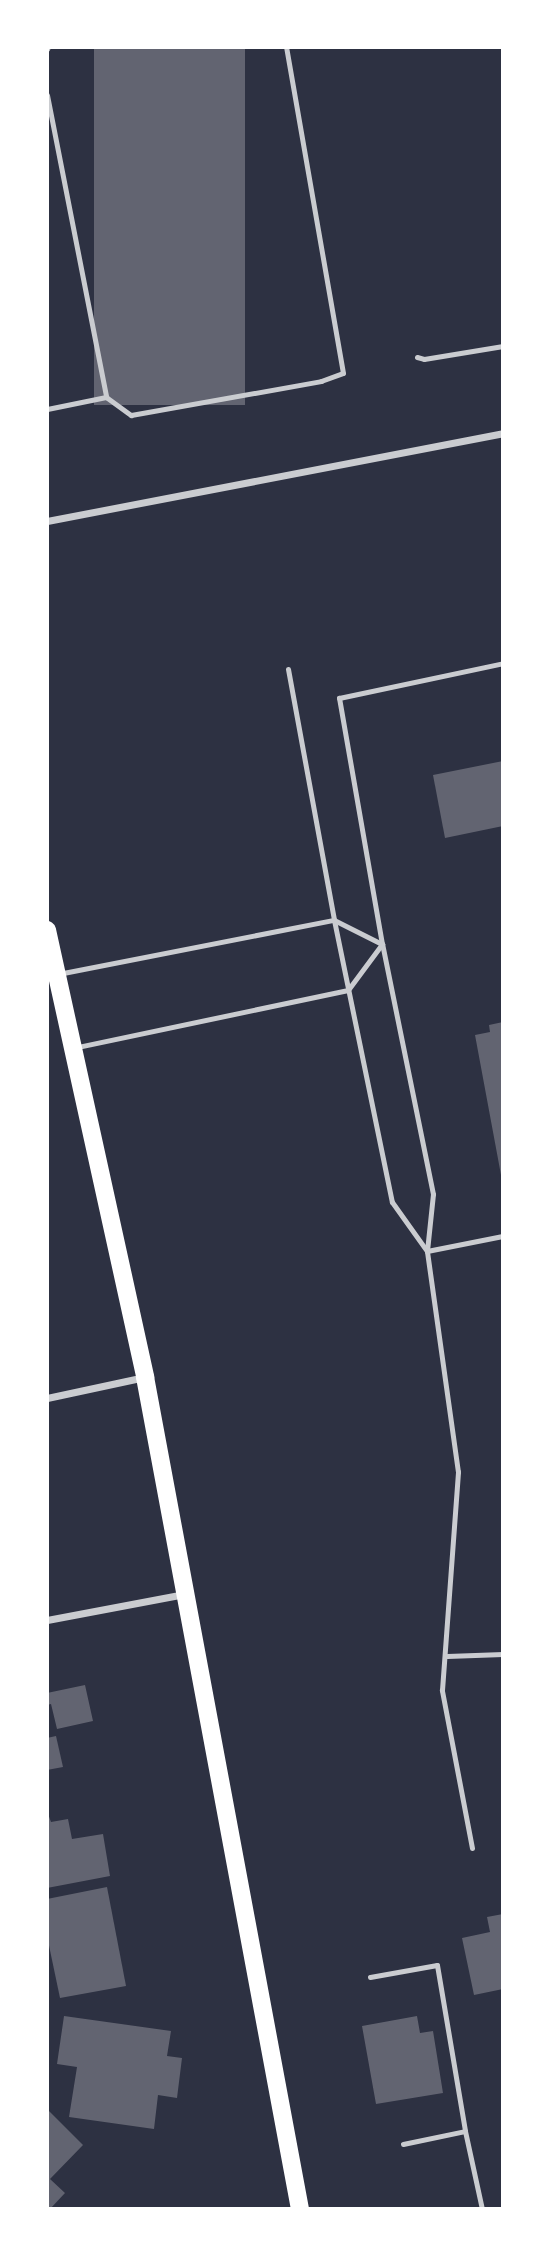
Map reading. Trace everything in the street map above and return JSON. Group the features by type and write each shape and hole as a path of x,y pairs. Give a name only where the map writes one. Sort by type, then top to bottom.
{"main road":[{"path":"47,930 145,1377 300,2209"}],"street":[{"path":"47,521 503,433"},
{"path":"47,1398 145,1377"},
{"path":"47,1620 186,1594"}],"lane":[{"path":"47,95 106,397 131,415 321,381 344,373 286,47"},
{"path":"417,357 424,359 503,346"},
{"path":"47,409 106,397"},
{"path":"472,1848 442,1690 447,1656 458,1472 427,1251 433,1194 382,944 339,698 503,663"},
{"path":"288,669 334,920 391,1202 427,1251"},
{"path":"57,974 334,920 382,944"},
{"path":"74,1048 348,990 382,944"},
{"path":"427,1251 503,1236"},
{"path":"447,1656 503,1654"},
{"path":"370,1977 437,1965 465,2131 482,2209"},
{"path":"403,2144 465,2131"}],"building":[{"path":"94,47 245,47 245,405 94,405"},
{"path":"503,761 503,826 445,838 433,775"},
{"path":"503,1022 501,1175 475,1035 490,1032 489,1025"},
{"path":"85,1685 93,1721 57,1729 51,1704 47,1705 47,1693"},
{"path":"56,1736 63,1767 47,1770 47,1738"},
{"path":"47,1811 51,1822 68,1819 72,1839 103,1834 110,1876 47,1888"},
{"path":"107,1887 126,1986 60,1998 47,1936 47,1899"},
{"path":"503,1914 503,1989 474,1995 462,1938 490,1932 487,1917"},
{"path":"64,2016 171,2031 167,2056 182,2058 177,2098 158,2095 154,2129 69,2117 77,2067 57,2064"},
{"path":"417,2016 420,2033 433,2031 443,2093 376,2104 362,2026"},
{"path":"47,2109 83,2145 50,2179 65,2193 50,2209 47,2209"}]}
